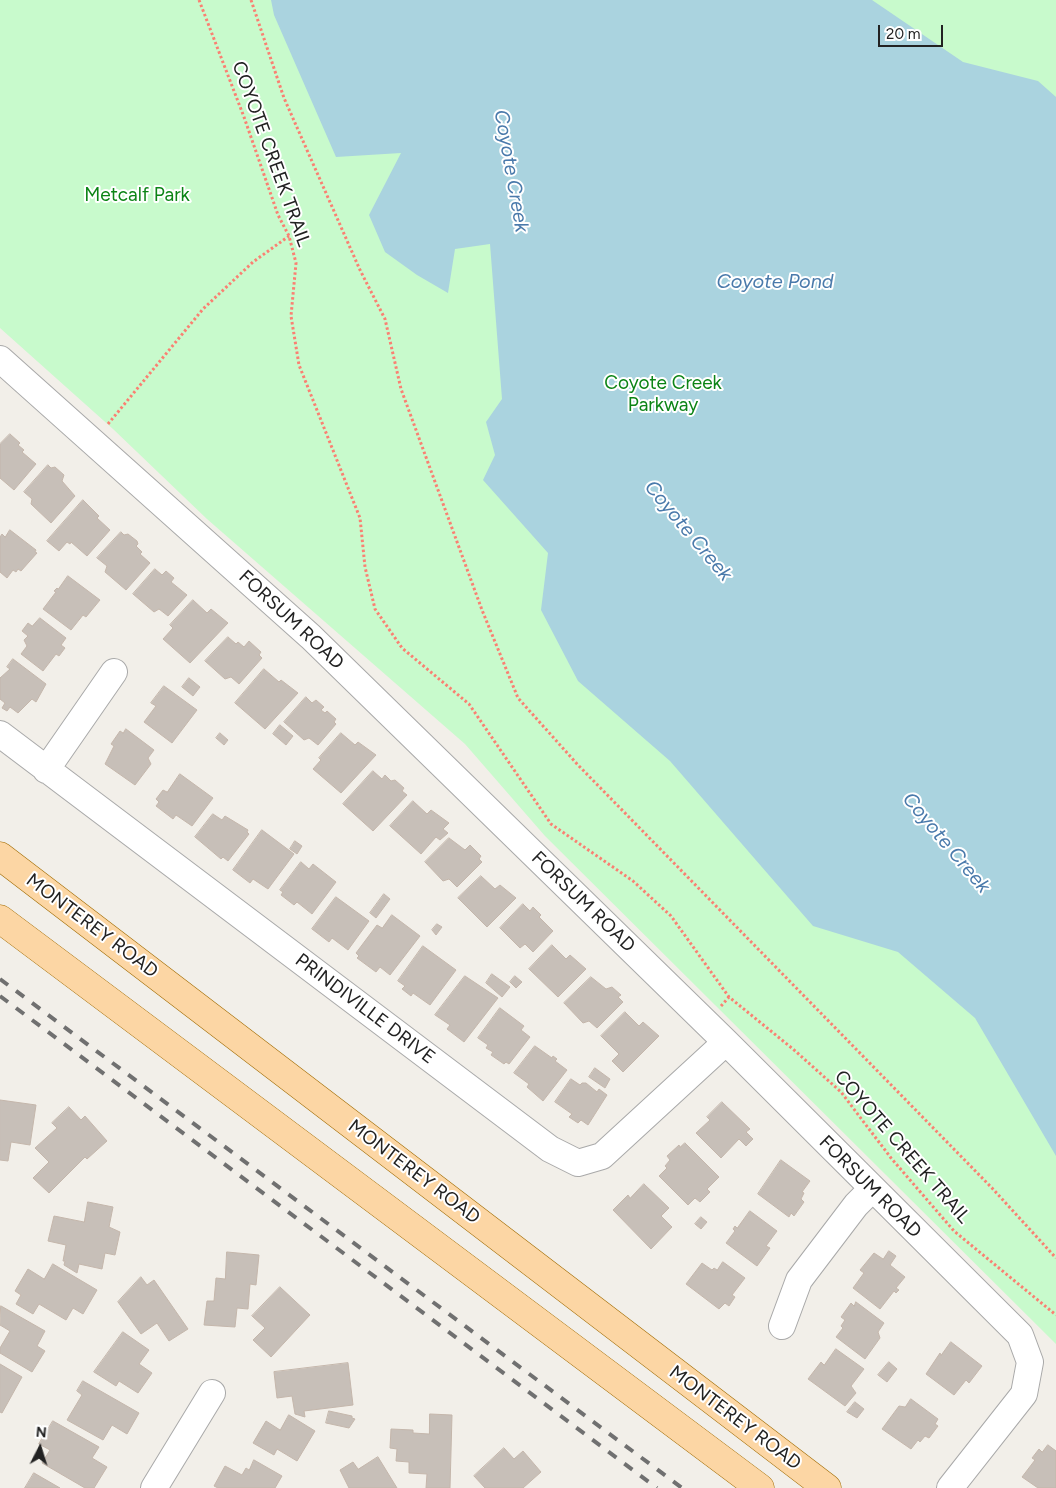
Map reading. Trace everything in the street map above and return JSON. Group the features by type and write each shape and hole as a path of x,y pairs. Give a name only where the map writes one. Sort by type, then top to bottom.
{"main road":[{"name":"MONTEREY ROAD","path":"0,856 827,1488"},
{"path":"0,919 760,1488"}],"street":[{"name":"FORSUM ROAD","path":"0,359 311,637 726,1042 1020,1335 1030,1362 1024,1394 950,1488"},
{"path":"46,770 114,672"},
{"name":"PRINDIVILLE DRIVE","path":"0,734 550,1149 578,1163 602,1156 726,1042"},
{"path":"782,1326 799,1280 856,1205 872,1189"},
{"path":"154,1488 212,1393"}],"path":[{"name":"COYOTE CREEK TRAIL","path":"199,0 244,117 278,215 289,236 296,263 291,316 299,365 360,518 365,567 375,609 402,648 469,704 551,824 633,881 671,916 729,997 793,1049 841,1092 891,1158 954,1231 1056,1315"},
{"path":"251,0 284,98 360,270 385,319 401,389 479,601 518,698 578,766 992,1188 1056,1258"},
{"path":"93,442 203,309 253,262 289,236"}],"green space":[{"name":"Coyote Creek Parkway","path":"0,0 1056,0 1056,1344 545,836 465,744 207,519 113,429 0,328"}],"water":[{"name":"Coyote Pond","path":"271,0 872,0 963,62 1038,81 1056,97 1056,1156 975,1018 898,952 813,926 670,761 578,681 541,610 548,553 483,480 495,455 486,422 502,399 490,244 455,249 448,293 417,275 385,252 369,215 401,153 336,157 274,15"}],"building":[{"path":"10,434 20,443 18,445 24,450 22,452 36,464 14,490 0,478 0,444"},
{"path":"48,465 51,468 55,467 64,475 62,481 75,496 51,523 31,504 32,499 24,492"},
{"path":"83,500 99,516 97,518 110,530 87,556 71,542 70,544 67,542 59,551 47,541"},
{"path":"10,530 36,550 35,552 37,553 21,571 18,569 16,572 13,570 7,578 0,572 0,537 2,534 5,537"},
{"path":"121,532 124,535 128,534 137,541 138,544 136,546 142,552 140,554 150,563 126,590 105,572 107,566 97,558"},
{"path":"155,569 162,575 166,571 174,578 171,582 187,595 168,616 159,609 154,612 133,594"},
{"path":"68,576 100,600 86,617 83,615 71,630 43,609 56,592 54,591 58,589"},
{"path":"193,600 207,613 211,609 228,623 190,663 163,639 173,628 170,625"},
{"path":"40,618 66,638 61,645 65,648 59,656 56,654 43,671 21,654 27,646 24,640 28,636 22,631 28,623 32,626"},
{"path":"228,637 236,644 238,642 244,647 249,641 261,652 259,655 262,658 239,684 231,677 225,679 205,661"},
{"path":"13,659 46,684 36,702 32,699 18,713 10,707 7,711 2,708 5,703 0,699 0,678 10,669 7,667"},
{"path":"264,669 279,682 281,680 298,693 265,729 235,703"},
{"path":"189,678 200,687 193,696 182,687"},
{"path":"164,686 197,710 172,743 144,722 156,706 151,703"},
{"path":"306,697 312,703 316,700 324,707 321,710 325,713 327,711 336,719 334,722 336,724 318,745 309,738 304,740 284,722"},
{"path":"280,725 293,736 286,745 273,734"},
{"path":"126,729 154,750 148,758 151,764 135,785 105,764 114,746 111,744 120,731 123,733"},
{"path":"220,733 228,740 224,745 216,738"},
{"path":"341,733 355,745 358,742 376,755 341,793 313,769 321,760 319,758"},
{"path":"373,771 382,779 385,775 391,781 395,780 404,788 402,791 407,795 373,831 343,804"},
{"path":"180,774 213,798 192,826 176,815 173,819 156,806 159,802 156,799 163,790 167,792"},
{"path":"413,801 427,814 431,810 449,823 443,829 448,833 440,840 436,837 421,854 390,826"},
{"path":"213,814 222,820 225,816 248,830 249,834 228,861 223,857 221,859 195,837"},
{"path":"262,830 294,854 268,889 253,879 250,883 233,870"},
{"path":"449,838 465,850 470,845 481,856 479,859 482,862 457,887 449,879 443,881 425,862"},
{"path":"295,841 302,846 297,854 290,849"},
{"path":"301,862 309,869 313,864 336,882 312,914 297,902 294,905 281,895 283,892 280,890"},
{"path":"481,876 495,889 500,885 516,898 487,927 458,898"},
{"path":"384,894 390,899 376,918 370,913"},
{"path":"336,897 369,921 348,950 332,938 329,942 312,929"},
{"path":"523,904 530,911 533,907 541,915 539,917 553,931 533,952 525,944 520,948 500,928"},
{"path":"392,915 420,936 390,975 380,967 376,972 357,958 359,956 356,953 377,925 382,928"},
{"path":"437,924 442,927 436,935 432,930"},
{"path":"552,945 566,959 570,955 586,969 558,997 529,969"},
{"path":"423,946 456,970 430,1005 413,993 411,996 402,989 405,986 398,981"},
{"path":"492,974 510,987 502,997 486,983"},
{"path":"465,976 498,998 464,1042 447,1029 450,1025 435,1015"},
{"path":"515,976 522,982 516,988 510,982"},
{"path":"591,977 606,989 612,987 621,995 618,997 623,1002 597,1028 589,1021 583,1023 564,1003"},
{"path":"500,1008 524,1026 521,1030 530,1037 509,1064 506,1062 504,1064 491,1055 493,1052 486,1048 488,1045 478,1038"},
{"path":"625,1012 639,1026 643,1022 659,1036 623,1072 612,1061 619,1054 601,1036"},
{"path":"535,1046 552,1058 553,1056 557,1059 555,1061 567,1070 543,1101 527,1087 529,1084 514,1073"},
{"path":"595,1068 610,1079 605,1088 589,1077"},
{"path":"571,1079 580,1085 586,1083 597,1092 599,1089 607,1095 588,1125 581,1120 578,1123 569,1117 572,1114 555,1102"},
{"path":"0,1100 36,1105 30,1145 11,1142 8,1161 0,1160"},
{"path":"722,1102 750,1129 746,1132 753,1139 746,1146 739,1139 721,1158 696,1133 710,1120 707,1117"},
{"path":"69,1107 81,1120 85,1116 107,1141 87,1159 85,1157 49,1193 33,1178 49,1162 35,1148 57,1128 52,1123"},
{"path":"685,1143 719,1177 707,1189 710,1192 700,1202 695,1198 688,1205 659,1176 667,1168 665,1166 670,1160 667,1156 679,1145 680,1147"},
{"path":"781,1160 810,1181 802,1192 804,1193 801,1199 804,1202 794,1216 791,1213 789,1217 758,1194"},
{"path":"644,1184 669,1208 661,1216 672,1227 651,1249 613,1210 628,1195 630,1198"},
{"path":"88,1202 113,1207 109,1227 120,1232 115,1255 105,1253 102,1269 79,1264 77,1273 64,1265 66,1245 48,1241 54,1216 84,1222"},
{"path":"750,1211 777,1231 766,1246 770,1248 757,1266 726,1243 735,1231 733,1229 735,1226 737,1228"},
{"path":"701,1217 707,1222 701,1229 695,1224"},
{"path":"889,1251 896,1256 890,1265 905,1277 896,1288 899,1290 896,1293 894,1291 880,1309 853,1288 864,1273 860,1270 874,1253 883,1259"},
{"path":"227,1252 259,1255 256,1285 250,1284 248,1309 237,1308 235,1327 204,1325 207,1301 214,1301 216,1278 225,1279"},
{"path":"723,1262 745,1278 732,1295 735,1297 729,1306 725,1303 719,1309 686,1284 702,1263 712,1270 714,1268 717,1270"},
{"path":"53,1264 97,1290 83,1314 73,1308 66,1320 39,1304 33,1314 16,1304 21,1295 15,1291 28,1269 44,1279"},
{"path":"141,1277 147,1285 154,1280 188,1329 169,1341 157,1323 141,1334 118,1302"},
{"path":"280,1287 310,1315 271,1357 253,1340 265,1328 252,1316"},
{"path":"856,1302 884,1323 878,1332 880,1338 865,1359 836,1337 843,1328 841,1326 845,1320 841,1317 851,1303 854,1306"},
{"path":"1,1306 45,1331 37,1346 45,1351 32,1372 0,1353 0,1348 10,1331 0,1325"},
{"path":"123,1332 149,1350 139,1364 152,1373 138,1393 119,1381 116,1386 94,1372"},
{"path":"951,1342 982,1366 969,1383 966,1380 954,1395 926,1374 940,1353 941,1355"},
{"path":"836,1349 864,1369 851,1386 856,1393 845,1406 808,1379 821,1362 824,1365"},
{"path":"889,1362 897,1369 887,1382 878,1375"},
{"path":"348,1363 353,1405 304,1411 305,1417 295,1414 292,1396 277,1398 274,1372"},
{"path":"0,1364 22,1377 2,1413 0,1412"},
{"path":"83,1381 139,1413 127,1434 112,1425 103,1440 67,1420 82,1395 77,1391"},
{"path":"911,1399 938,1419 935,1424 938,1426 929,1438 925,1436 920,1442 918,1440 911,1449 882,1429 899,1406 905,1407"},
{"path":"855,1402 864,1409 857,1418 847,1412"},
{"path":"329,1411 352,1416 355,1419 349,1428 326,1423"},
{"path":"430,1414 452,1415 450,1488 426,1488 427,1474 409,1473 409,1462 396,1461 397,1449 390,1448 391,1429 413,1430 413,1433 429,1434"},
{"path":"289,1415 315,1431 297,1461 277,1449 274,1455 253,1443 266,1421 280,1430"},
{"path":"53,1421 99,1447 92,1458 107,1467 94,1488 85,1488 42,1463 50,1450 39,1444"},
{"path":"1048,1445 1056,1451 1056,1488 1038,1488 1022,1477 1035,1460 1032,1458 1039,1449 1042,1452"},
{"path":"504,1448 514,1459 523,1451 541,1472 523,1488 485,1488 474,1476"},
{"path":"378,1457 397,1488 349,1488 340,1470 353,1462 358,1469"},
{"path":"254,1460 282,1476 275,1488 218,1488 214,1486 225,1466 242,1475 246,1468 249,1470"},
{"path":"34,1473 60,1488 25,1488"}],"railway":[{"path":"0,979 682,1488"},
{"path":"0,996 657,1488"}],"water label":[{"name":"Coyote Creek","path":"511,171"},
{"name":"Coyote Creek","path":"688,531"},
{"name":"Coyote Creek","path":"946,843"}],"park label":[{"name":"Metcalf Park","path":"137,195"}]}
